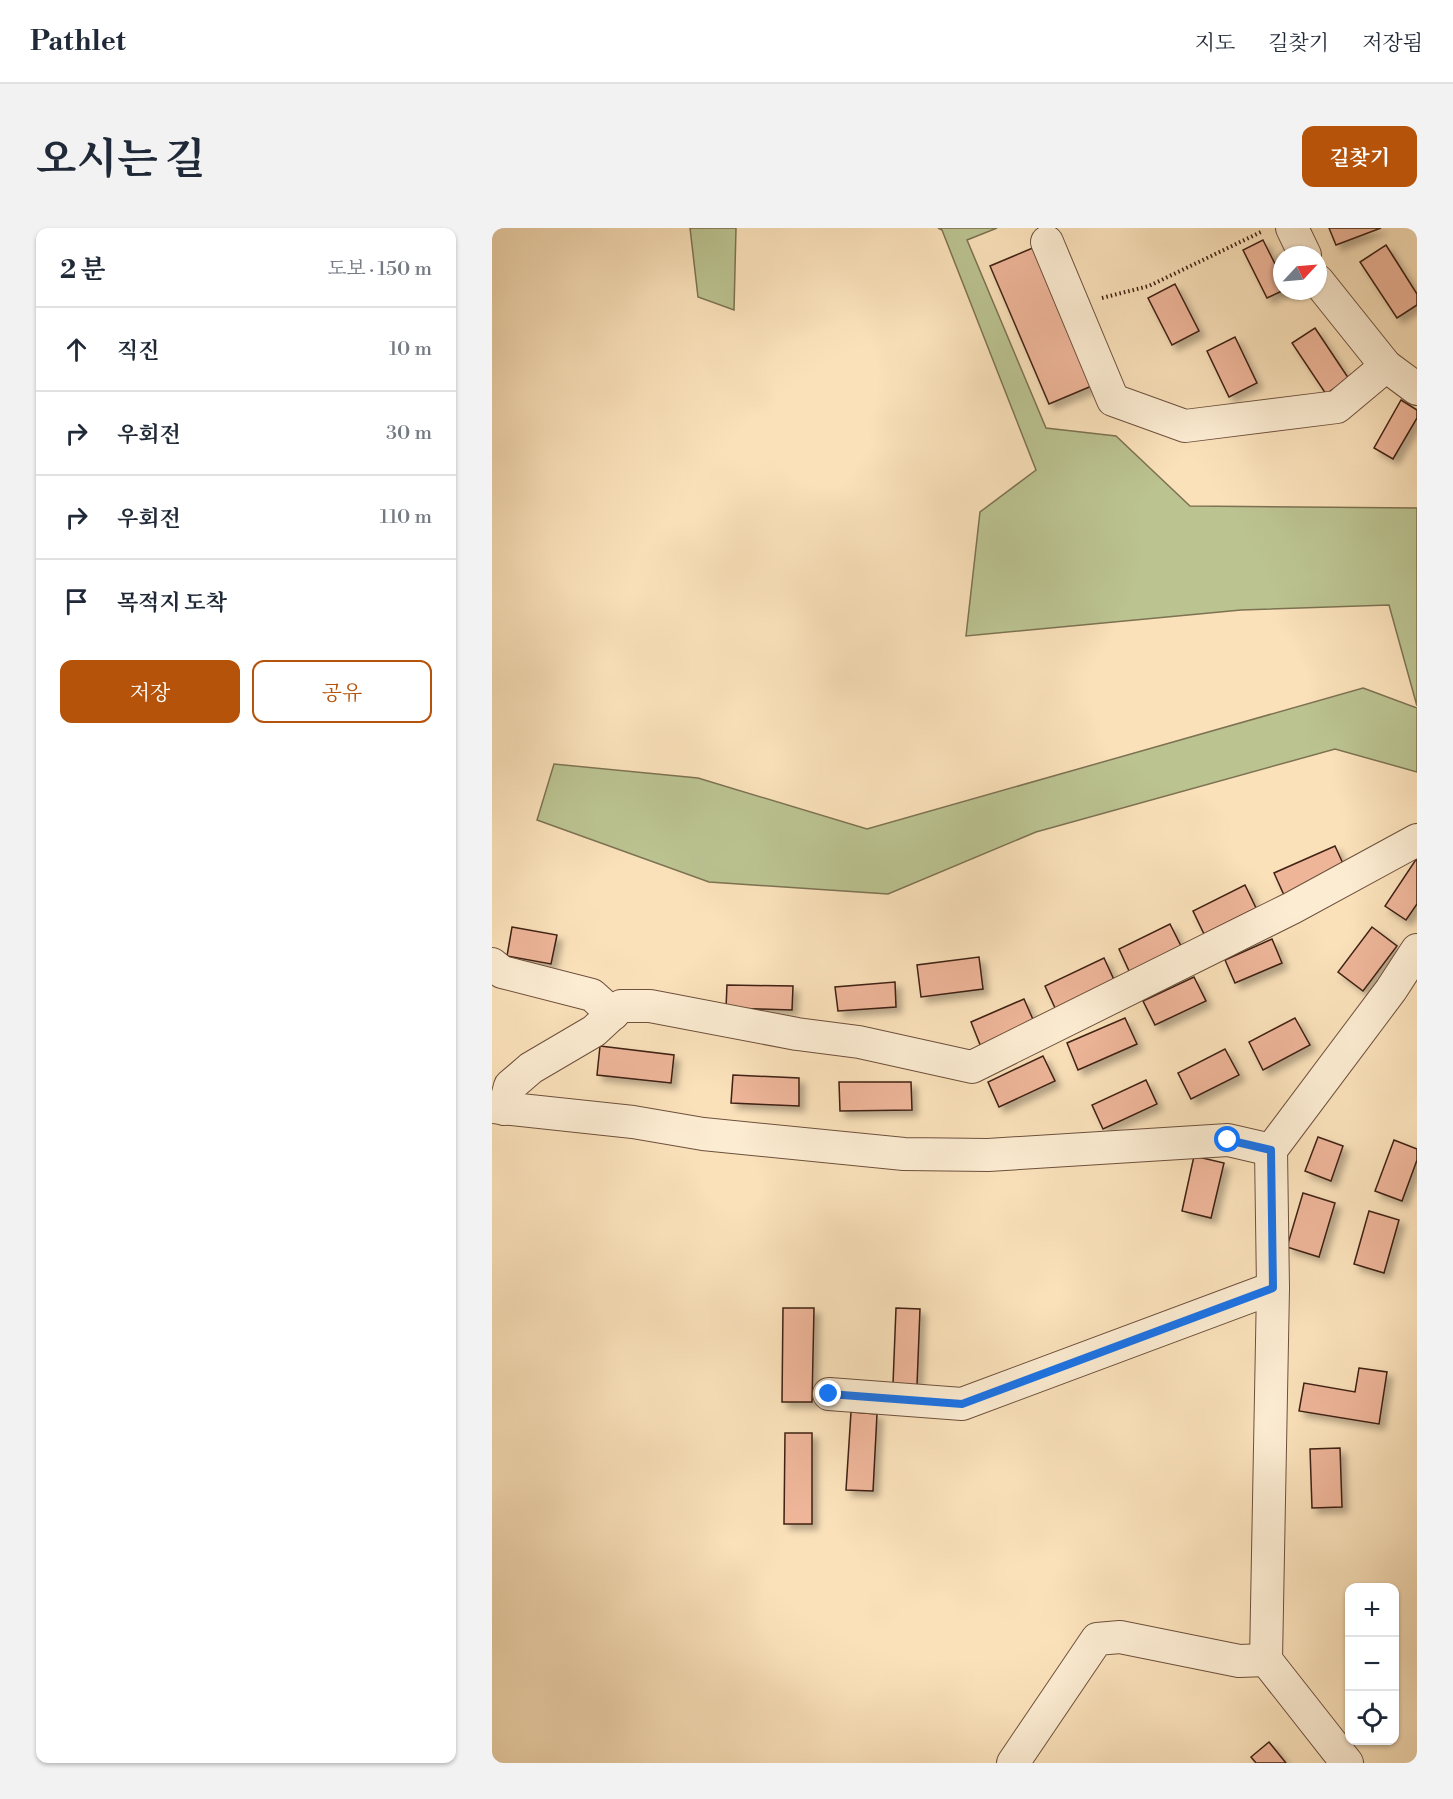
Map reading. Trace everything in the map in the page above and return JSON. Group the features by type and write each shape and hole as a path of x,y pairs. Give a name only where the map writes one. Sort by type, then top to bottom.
{"street":[{"path":"1292,228 1301,246"},
{"path":"1047,242 1113,400 1185,426 1337,407 1386,366"},
{"path":"1327,292 1386,366 1417,388"},
{"path":"1271,1150 1228,1140 987,1155 904,1154 704,1134 633,1122 498,1108 510,1086 531,1068 594,1031 621,1006 650,1006 797,1034 859,1042 972,1067 1292,908 1417,840"},
{"path":"1347,1763 1266,1660 1273,1288 1271,1150 1391,990 1417,950"},
{"path":"492,964 502,972 592,995 613,1014"},
{"path":"829,1394 962,1404 1273,1288"},
{"path":"1013,1763 1097,1638 1120,1637 1239,1661 1266,1660"}],"path":[{"path":"1074,305 1149,286 1269,228"}],"green space":[{"path":"690,228 736,228 734,310 698,297"},
{"path":"938,228 997,228 967,240 1046,428 1116,436 1190,506 1417,508 1417,706 1389,605 1241,610 966,636 980,512 1036,470 942,230"},
{"path":"1363,688 1417,708 1417,772 1335,749 1036,832 888,894 709,882 537,820 554,764 698,778 867,829"}],"building":[{"path":"1329,228 1381,228 1336,245"},
{"path":"1263,240 1273,260 1273,295 1267,298 1243,250"},
{"path":"1386,245 1417,294 1417,305 1397,318 1360,262"},
{"path":"1035,247 1094,385 1049,404 990,266"},
{"path":"1175,284 1199,331 1172,345 1148,298"},
{"path":"1315,328 1349,379 1326,394 1292,343"},
{"path":"1235,337 1257,383 1229,397 1207,351"},
{"path":"1401,400 1417,410 1417,418 1393,459 1374,448"},
{"path":"1335,846 1345,868 1284,895 1274,873"},
{"path":"1417,858 1417,904 1406,920 1385,906"},
{"path":"1245,885 1256,908 1204,934 1193,911"},
{"path":"1170,924 1182,948 1130,973 1119,949"},
{"path":"512,927 557,935 551,964 507,956"},
{"path":"1372,927 1397,946 1363,991 1338,972"},
{"path":"1272,939 1282,963 1235,983 1225,960"},
{"path":"979,957 983,989 921,997 917,965"},
{"path":"1104,958 1115,982 1056,1010 1045,986"},
{"path":"1194,977 1206,1001 1155,1025 1143,1001"},
{"path":"895,982 896,1007 838,1011 835,987"},
{"path":"727,985 793,986 792,1010 726,1008"},
{"path":"1024,999 1035,1024 981,1047 971,1022"},
{"path":"1125,1018 1137,1044 1078,1070 1067,1043"},
{"path":"1295,1018 1310,1045 1263,1070 1249,1042"},
{"path":"600,1046 674,1055 671,1083 597,1075"},
{"path":"1225,1049 1239,1075 1191,1099 1178,1073"},
{"path":"1043,1056 1055,1081 999,1107 988,1082"},
{"path":"733,1075 799,1078 799,1106 731,1103"},
{"path":"1146,1080 1157,1104 1103,1129 1092,1105"},
{"path":"839,1082 911,1082 912,1110 840,1111"},
{"path":"1318,1137 1343,1146 1331,1181 1305,1171"},
{"path":"1394,1140 1417,1149 1417,1160 1402,1201 1375,1191"},
{"path":"1194,1156 1224,1163 1211,1218 1182,1211"},
{"path":"1303,1193 1335,1203 1319,1257 1287,1247"},
{"path":"1369,1211 1399,1220 1384,1273 1354,1264"},
{"path":"783,1308 814,1308 812,1402 782,1402"},
{"path":"896,1308 920,1309 917,1385 893,1384"},
{"path":"1359,1368 1387,1372 1379,1424 1299,1411 1304,1383 1355,1392"},
{"path":"851,1412 877,1414 873,1491 846,1490"},
{"path":"785,1433 812,1433 812,1524 784,1524"},
{"path":"1340,1448 1342,1507 1312,1508 1310,1449"},
{"path":"1269,1742 1286,1763 1256,1763 1251,1757"}],"route":[{"path":"829,1394 962,1404 1273,1288 1271,1150 1228,1140"}]}
